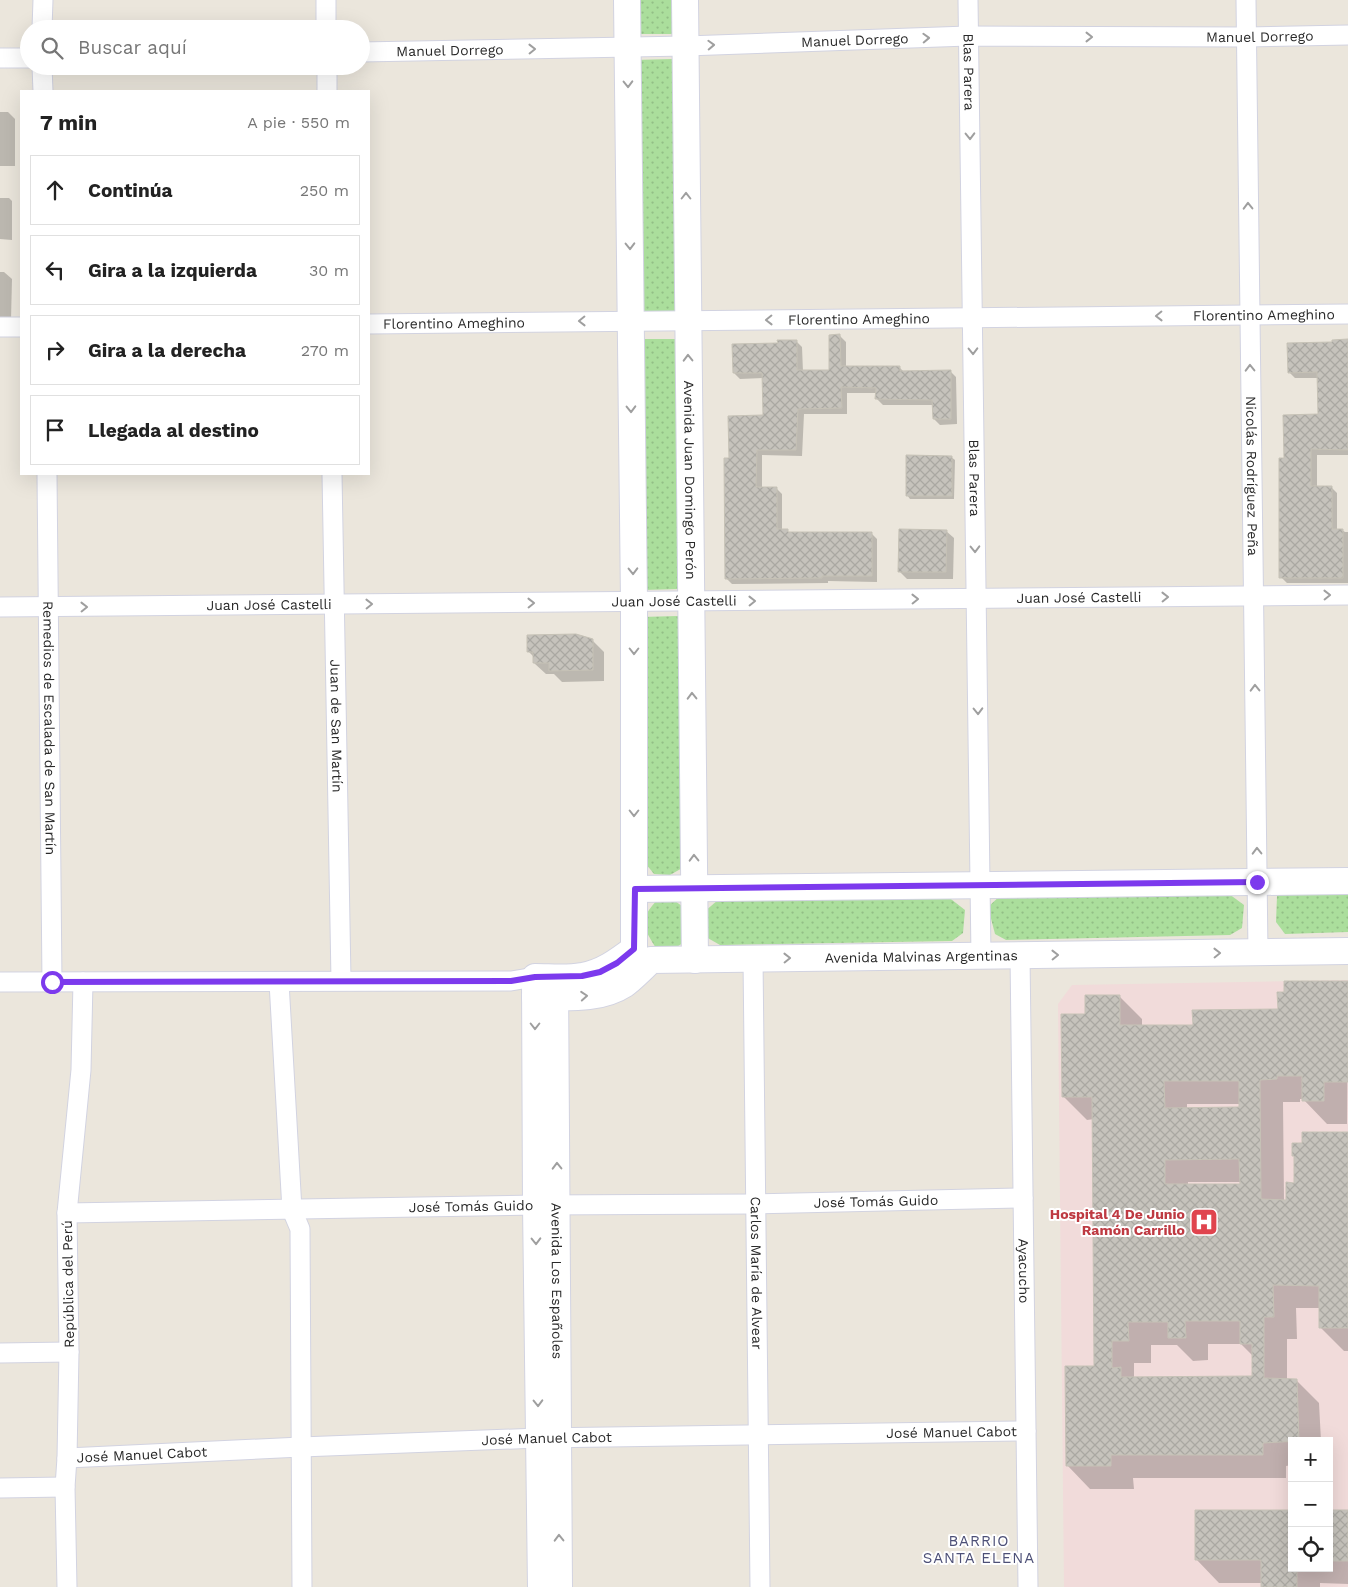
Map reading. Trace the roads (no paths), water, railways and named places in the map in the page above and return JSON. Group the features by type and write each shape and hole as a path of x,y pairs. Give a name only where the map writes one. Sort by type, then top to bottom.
{"main road":[{"path":"627,0 634,602 635,889 1348,880"},
{"name":"Avenida Juan Domingo Perón","path":"685,0 687,320 696,960"},
{"name":"Avenida Malvinas Argentinas","path":"538,986 600,972 617,963 634,949 635,889"},
{"name":"Avenida Malvinas Argentinas","path":"538,986 587,997 608,993 626,983 651,960 1348,951"},
{"name":"Avenida Los Españoles","path":"538,986 547,1205 548,1437 541,1587"},
{"name":"Avenida Los Españoles","path":"548,1437 559,1587"}],"street":[{"path":"42,20 43,0"},
{"path":"326,0 326,20"},
{"name":"Blas Parera","path":"968,0 981,956"},
{"name":"Nicolás Rodríguez Peña","path":"1246,0 1258,952"},
{"name":"Manuel Dorrego","path":"370,52 686,46 968,36 1247,37 1348,35"},
{"path":"0,58 20,58"},
{"path":"42,75 43,90"},
{"path":"327,75 327,90"},
{"name":"Florentino Ameghino","path":"370,324 1348,314"},
{"path":"0,327 20,327"},
{"name":"Remedios de Escalada de San Martín","path":"47,475 52,982"},
{"name":"Juan de San Martín","path":"332,475 341,980"},
{"name":"Juan José Castelli","path":"0,607 1348,595"},
{"name":"Ayacucho","path":"1020,955 1028,1587"},
{"name":"Carlos María de Alvear","path":"753,959 760,1587"},
{"name":"Avenida Malvinas Argentinas","path":"0,982 279,982 341,980 538,986"},
{"name":"República del Perú","path":"67,1587 65,1487 69,1352 67,1213 81,1070 83,982"},
{"path":"279,982 292,1210 300,1229 302,1587"},
{"name":"José Tomás Guido","path":"67,1213 547,1205 756,1204 1023,1198"},
{"path":"0,1353 69,1352"},
{"name":"José Manuel Cabot","path":"67,1458 301,1446 548,1437 1026,1431"},
{"path":"0,1488 65,1487"}],"place":[{"name":"Hospital 4 De Junio Ramón Carrillo","path":"1204,1222"}],"district":[{"name":"BARRIO SANTA ELENA","path":"979,1550"}]}
